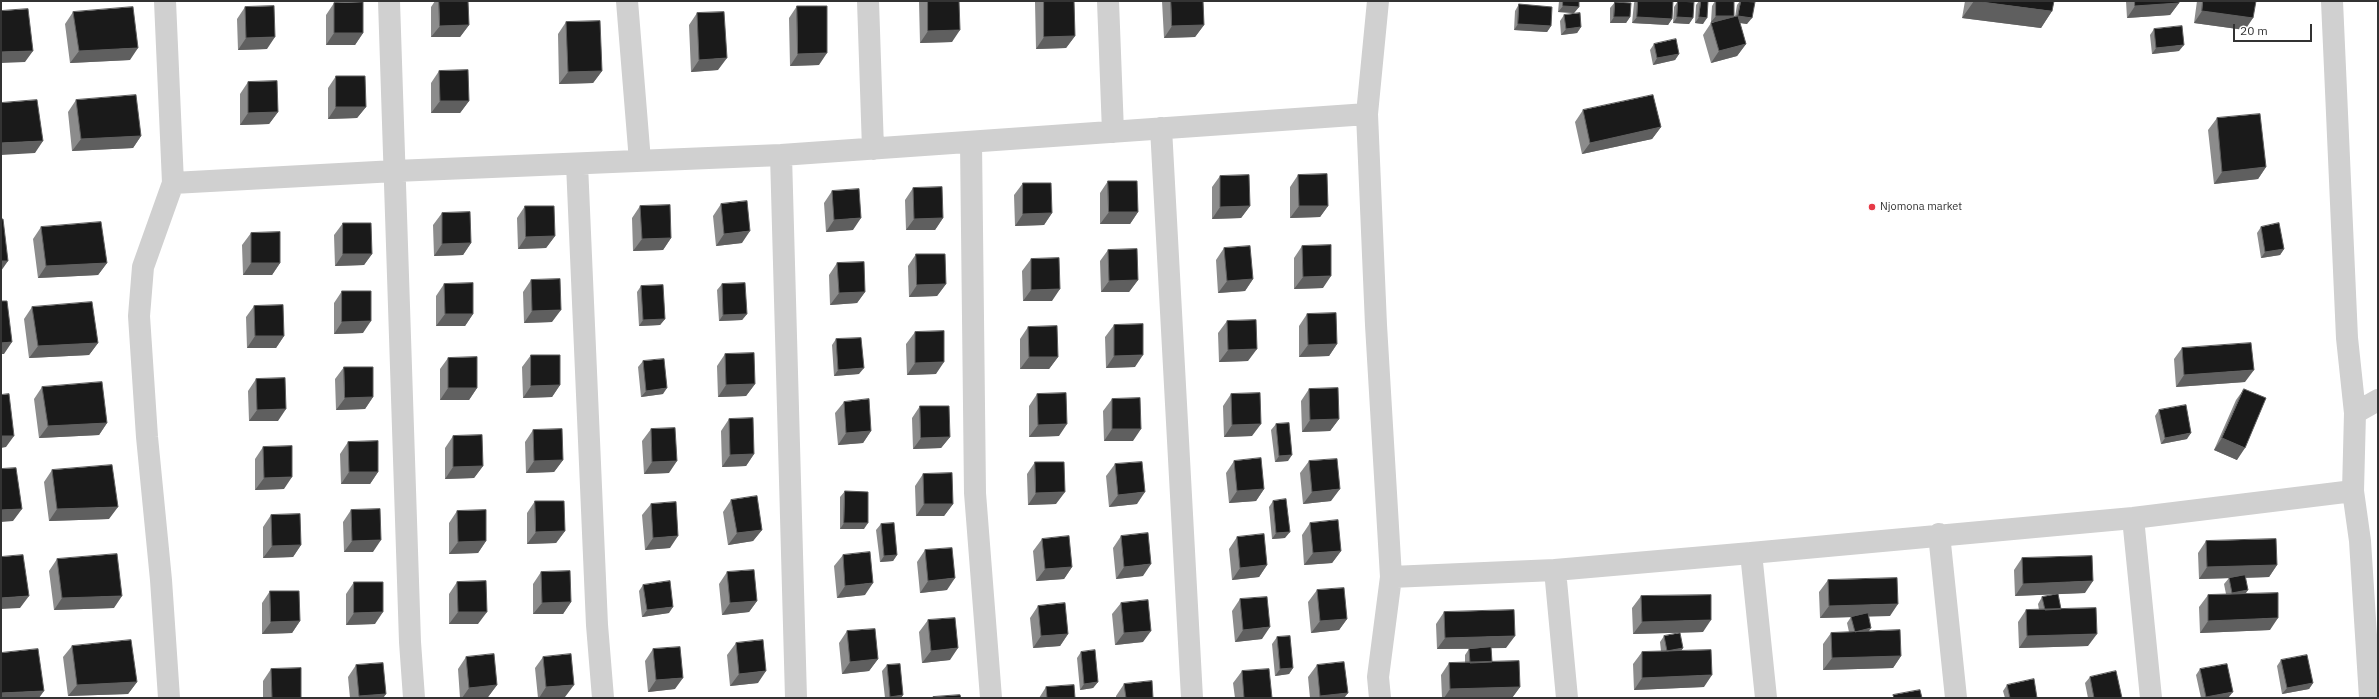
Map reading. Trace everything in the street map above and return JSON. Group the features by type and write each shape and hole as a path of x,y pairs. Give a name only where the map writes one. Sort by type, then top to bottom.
{"lane":[{"path":"164,1 173,183 143,266 139,316 147,437 161,580 169,698"},
{"path":"390,1 410,642 414,698"},
{"path":"627,1 640,161"},
{"path":"868,1 872,149"},
{"path":"1108,1 1113,132"},
{"path":"1378,1 1367,114 1376,325 1391,578 1378,677 1380,698"},
{"path":"2332,1 2346,338 2355,413 2353,491 2360,541 2370,698"},
{"path":"173,183 395,171 781,155 1367,114"},
{"path":"1161,128 1192,698"},
{"path":"971,142 975,493 991,698"},
{"path":"781,155 796,698"},
{"path":"577,164 597,625 603,698"},
{"path":"2355,413 2378,400"},
{"path":"1391,578 1555,570 1751,553 1939,534 2133,518 2353,491"},
{"path":"2133,518 2151,698"},
{"path":"1939,534 1956,698"},
{"path":"1751,553 1766,698"},
{"path":"1555,570 1567,698"}],"building":[{"path":"439,1 468,1 469,25 440,26"},
{"path":"928,1 959,1 960,30 928,31"},
{"path":"1044,1 1074,1 1075,36 1044,37"},
{"path":"1171,1 1203,1 1204,25 1172,26"},
{"path":"1563,1 1579,1 1579,7 1563,6"},
{"path":"1638,1 1673,1 1672,19 1637,17"},
{"path":"1678,1 1694,2 1693,18 1677,17"},
{"path":"1701,1 1708,1 1707,18 1699,17"},
{"path":"1716,1 1734,1 1734,16 1716,16"},
{"path":"1741,1 1755,2 1752,18 1738,16"},
{"path":"1974,1 2054,1 2052,11"},
{"path":"2135,1 2179,1 2179,3 2135,6"},
{"path":"2203,1 2256,1 2253,18 2202,11"},
{"path":"363,2 363,33 334,33 334,3"},
{"path":"1615,2 1631,3 1630,17 1614,17"},
{"path":"1519,4 1552,7 1551,26 1518,24"},
{"path":"274,6 275,37 246,38 245,7"},
{"path":"797,6 827,6 827,53 798,54"},
{"path":"133,7 138,48 79,51 73,12"},
{"path":"28,9 33,51 1,52 1,11"},
{"path":"724,12 727,58 699,60 697,13"},
{"path":"1580,13 1581,27 1566,29 1564,15"},
{"path":"1738,16 1746,44 1719,51 1711,23"},
{"path":"600,21 602,71 568,72 566,22"},
{"path":"2182,26 2184,45 2156,48 2154,29"},
{"path":"1676,39 1679,54 1657,58 1654,44"},
{"path":"468,70 469,101 440,101 439,71"},
{"path":"336,76 365,76 366,107 336,107"},
{"path":"277,81 278,112 248,113 248,82"},
{"path":"136,95 141,136 81,139 76,100"},
{"path":"1653,95 1661,127 1590,143 1583,110"},
{"path":"37,100 43,141 1,143 1,103"},
{"path":"2260,114 2266,167 2222,172 2217,118"},
{"path":"1327,174 1328,206 1299,206 1298,175"},
{"path":"1249,175 1250,206 1220,207 1220,176"},
{"path":"1108,181 1137,181 1138,212 1109,212"},
{"path":"1023,183 1051,183 1052,213 1023,214"},
{"path":"942,187 943,218 914,219 913,188"},
{"path":"859,189 861,218 834,220 832,191"},
{"path":"747,201 750,231 724,234 721,204"},
{"path":"670,205 671,238 642,239 640,206"},
{"path":"525,206 554,206 555,236 526,237"},
{"path":"470,212 471,243 442,244 442,213"},
{"path":"1,219 3,219 8,261 1,261"},
{"path":"101,222 107,263 46,266 41,227"},
{"path":"343,223 371,223 372,254 343,254"},
{"path":"2279,223 2284,249 2265,252 2261,227"},
{"path":"280,232 280,263 251,263 251,233"},
{"path":"1331,245 1331,276 1303,277 1302,246"},
{"path":"1250,246 1253,279 1227,281 1224,248"},
{"path":"1137,249 1138,280 1109,281 1108,250"},
{"path":"916,254 945,254 946,284 917,285"},
{"path":"1059,258 1060,289 1031,290 1031,259"},
{"path":"864,262 865,292 839,293 837,263"},
{"path":"560,279 561,310 532,311 531,280"},
{"path":"473,283 473,314 445,314 444,284"},
{"path":"745,283 747,314 723,315 722,284"},
{"path":"663,285 665,319 643,320 641,286"},
{"path":"342,291 371,291 371,321 342,322"},
{"path":"1,301 7,301 12,342 1,343"},
{"path":"92,302 98,343 38,346 32,307"},
{"path":"283,305 284,336 255,336 254,306"},
{"path":"1336,313 1337,344 1308,345 1307,314"},
{"path":"1256,320 1257,349 1228,350 1227,321"},
{"path":"1143,324 1143,355 1114,356 1114,325"},
{"path":"1057,326 1058,357 1029,357 1028,327"},
{"path":"944,331 944,362 915,363 915,332"},
{"path":"861,338 864,368 838,370 836,339"},
{"path":"2251,343 2254,370 2184,375 2182,348"},
{"path":"754,353 755,384 726,385 725,354"},
{"path":"531,355 560,355 560,385 531,386"},
{"path":"477,357 477,388 448,388 448,358"},
{"path":"664,359 667,388 646,391 643,361"},
{"path":"344,367 373,367 373,397 345,398"},
{"path":"285,378 286,409 257,410 256,379"},
{"path":"102,382 107,423 48,426 42,387"},
{"path":"1338,388 1339,419 1310,420 1309,389"},
{"path":"2244,389 2266,398 2245,448 2222,438"},
{"path":"1066,393 1067,424 1038,425 1037,394"},
{"path":"1260,393 1261,424 1232,425 1231,394"},
{"path":"9,394 14,436 1,436 1,395"},
{"path":"1140,398 1141,429 1112,429 1112,399"},
{"path":"869,399 871,431 846,433 844,402"},
{"path":"2186,405 2191,433 2165,438 2159,410"},
{"path":"920,406 949,406 950,437 921,438"},
{"path":"753,418 754,454 730,455 729,419"},
{"path":"1289,423 1292,455 1279,456 1276,424"},
{"path":"675,428 677,461 652,462 651,429"},
{"path":"562,429 563,460 534,461 533,430"},
{"path":"482,435 483,466 453,467 453,436"},
{"path":"378,441 378,472 349,472 348,442"},
{"path":"292,446 292,477 264,478 263,447"},
{"path":"1261,458 1264,489 1237,491 1234,461"},
{"path":"1337,459 1340,489 1312,492 1309,461"},
{"path":"1035,462 1064,462 1065,492 1036,493"},
{"path":"1142,462 1145,492 1118,495 1115,464"},
{"path":"112,465 118,507 57,509 52,470"},
{"path":"16,468 22,509 1,510 1,469"},
{"path":"952,473 953,504 924,504 923,474"},
{"path":"845,491 868,492 868,523 844,523"},
{"path":"757,496 762,530 737,533 731,500"},
{"path":"1286,499 1290,532 1276,533 1273,501"},
{"path":"535,501 564,501 565,531 536,532"},
{"path":"676,502 678,536 653,538 651,504"},
{"path":"380,509 381,540 352,541 351,510"},
{"path":"486,510 486,541 458,542 457,511"},
{"path":"300,514 301,545 272,546 271,515"},
{"path":"1338,520 1341,551 1313,553 1310,523"},
{"path":"894,523 897,555 884,556 881,524"},
{"path":"1148,533 1151,564 1124,567 1121,536"},
{"path":"1264,534 1267,565 1240,568 1237,537"},
{"path":"1069,536 1072,567 1045,569 1042,539"},
{"path":"2276,539 2277,565 2207,567 2206,541"},
{"path":"952,548 955,578 928,581 925,550"},
{"path":"870,552 873,583 845,586 843,555"},
{"path":"117,554 122,596 62,598 57,559"},
{"path":"23,555 29,596 1,598 1,557"},
{"path":"2092,556 2093,581 2023,584 2022,558"},
{"path":"754,570 757,601 730,603 727,572"},
{"path":"570,571 571,602 542,603 541,572"},
{"path":"2245,575 2248,590 2232,593 2229,578"},
{"path":"1897,578 1898,604 1829,606 1828,580"},
{"path":"486,581 487,612 458,612 457,582"},
{"path":"670,581 673,607 647,610 643,585"},
{"path":"354,582 383,582 383,612 354,613"},
{"path":"1344,588 1347,619 1320,621 1317,590"},
{"path":"270,591 299,591 300,621 271,622"},
{"path":"2278,593 2278,618 2208,621 2208,595"},
{"path":"2058,594 2061,609 2045,610 2042,597"},
{"path":"1711,595 1711,620 1642,622 1641,596"},
{"path":"1267,597 1270,627 1243,630 1240,599"},
{"path":"1148,600 1151,631 1124,633 1121,603"},
{"path":"1065,603 1068,634 1041,636 1038,606"},
{"path":"2096,608 2097,634 2027,636 2026,610"},
{"path":"1514,610 1515,636 1445,638 1444,612"},
{"path":"1868,613 1871,628 1855,632 1851,617"},
{"path":"955,618 958,648 931,651 928,620"},
{"path":"875,629 878,659 850,662 847,631"},
{"path":"1900,630 1901,656 1832,658 1831,633"},
{"path":"1680,633 1683,648 1667,651 1664,636"},
{"path":"1290,636 1293,668 1280,669 1277,637"},
{"path":"131,640 137,682 77,685 72,646"},
{"path":"763,640 766,671 739,674 736,643"},
{"path":"680,647 683,678 656,680 653,649"},
{"path":"1491,647 1492,662 1470,663 1469,649"},
{"path":"38,649 44,691 1,693 1,653"},
{"path":"1095,650 1098,682 1084,684 1081,652"},
{"path":"1711,650 1712,675 1642,678 1642,652"},
{"path":"494,654 497,685 469,688 466,657"},
{"path":"571,654 574,685 546,687 543,657"},
{"path":"2307,655 2313,683 2287,688 2281,660"},
{"path":"1519,661 1520,687 1450,689 1449,663"},
{"path":"1344,662 1348,693 1320,696 1317,665"},
{"path":"383,663 386,694 359,696 356,665"},
{"path":"900,664 903,695 890,697 887,665"},
{"path":"2227,664 2233,692 2206,697 2200,669"},
{"path":"301,668 301,698 272,698 271,669"},
{"path":"1269,669 1272,698 1244,698 1242,671"},
{"path":"2116,671 2122,698 2094,698 2090,677"},
{"path":"2034,679 2037,698 2010,698 2007,685"},
{"path":"1152,681 1153,698 1126,698 1124,684"},
{"path":"1074,685 1075,698 1047,698 1046,687"},
{"path":"1920,690 1922,698 1894,698 1893,695"},
{"path":"960,695 961,698 933,698 933,697"}],"place":[{"name":"Njomona market","path":"1872,207"}]}
